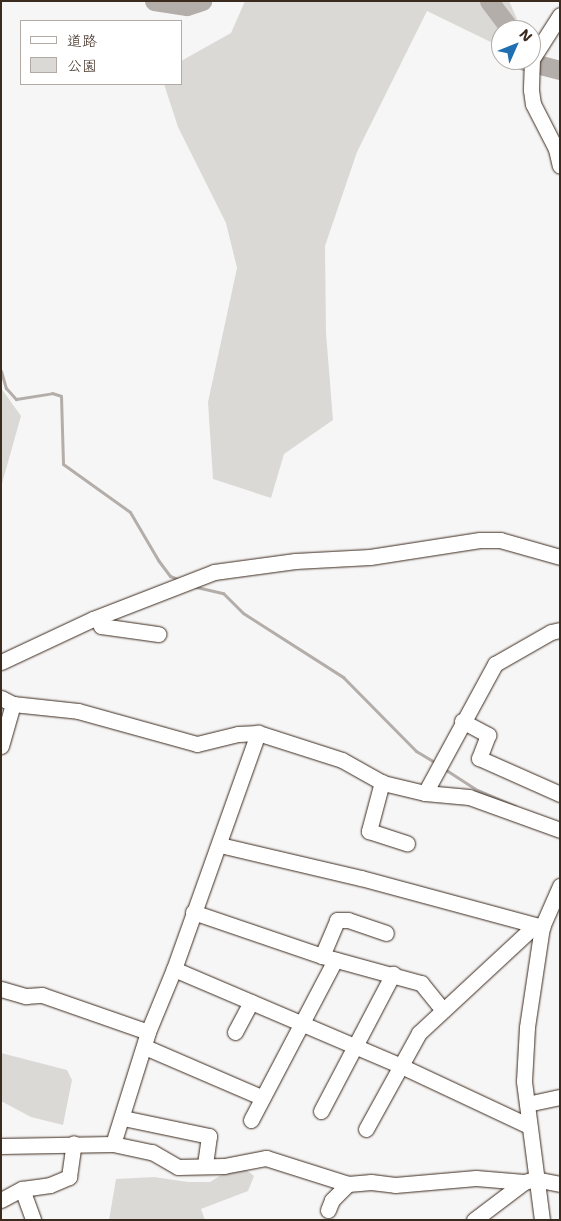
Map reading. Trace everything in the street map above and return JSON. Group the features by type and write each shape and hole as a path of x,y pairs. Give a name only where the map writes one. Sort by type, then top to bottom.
{"street":[{"path":"560,16 532,58 531,90 533,104 556,149 560,166"},
{"path":"1,662 97,618 214,572 254,565 370,557 480,540 507,541 560,557"},
{"path":"97,618 101,626 158,634"},
{"path":"425,793 462,721 495,664 551,632 560,630"},
{"path":"1,746 7,701 78,711 197,744 238,734 258,734 342,760 382,782 425,793 469,797 560,830"},
{"path":"462,721 488,735 478,758 560,794"},
{"path":"113,1144 123,1118 148,1032 174,969 193,912 220,845 258,734"},
{"path":"382,782 369,831 407,843"},
{"path":"220,845 361,878 538,927"},
{"path":"366,1129 399,1065 419,1033 538,927 560,886"},
{"path":"193,912 328,958 393,974 420,983 443,1010"},
{"path":"251,1120 302,1023 328,958 337,920 344,918 386,934"},
{"path":"538,927 527,1027 526,1104 529,1126 529,1181 542,1220"},
{"path":"174,969 399,1065 529,1126"},
{"path":"321,1111 393,974"},
{"path":"1,989 26,996 42,995 148,1032"},
{"path":"235,1032 251,1002"},
{"path":"144,1047 261,1098"},
{"path":"526,1104 560,1097"},
{"path":"123,1118 209,1136 205,1165"},
{"path":"1,1200 22,1189 50,1184 70,1177 74,1143"},
{"path":"1,1146 74,1143 113,1144 152,1152 178,1166 224,1166 266,1158 348,1184 371,1182 395,1185 476,1178 560,1184"},
{"path":"474,1220 529,1181"},
{"path":"328,1210 332,1200 348,1184"},
{"path":"22,1189 33,1220"}],"green space":[{"path":"245,1 509,1 517,19 491,20 491,42 427,11 357,152 325,246 326,333 333,420 284,454 271,498 213,479 208,402 237,268 226,223 178,127 164,85 182,85 182,60 231,33"},
{"path":"1,388 21,416 1,487"},
{"path":"1,1053 67,1070 72,1080 63,1125 31,1117 1,1101"},
{"path":"239,1164 254,1176 248,1191 201,1209 205,1220 109,1220 116,1179 154,1177 188,1182 210,1182"}],"waterway":[{"path":"154,1 187,6 202,1"},
{"path":"489,1 503,20"},
{"path":"541,65 560,70"},
{"path":"1,371 6,388 16,399 52,393 61,396 63,464 130,512 158,560 170,576 180,580"},
{"path":"192,586 223,593 243,613 343,677 416,751 436,763"},
{"path":"443,768 477,790 515,806"}]}
